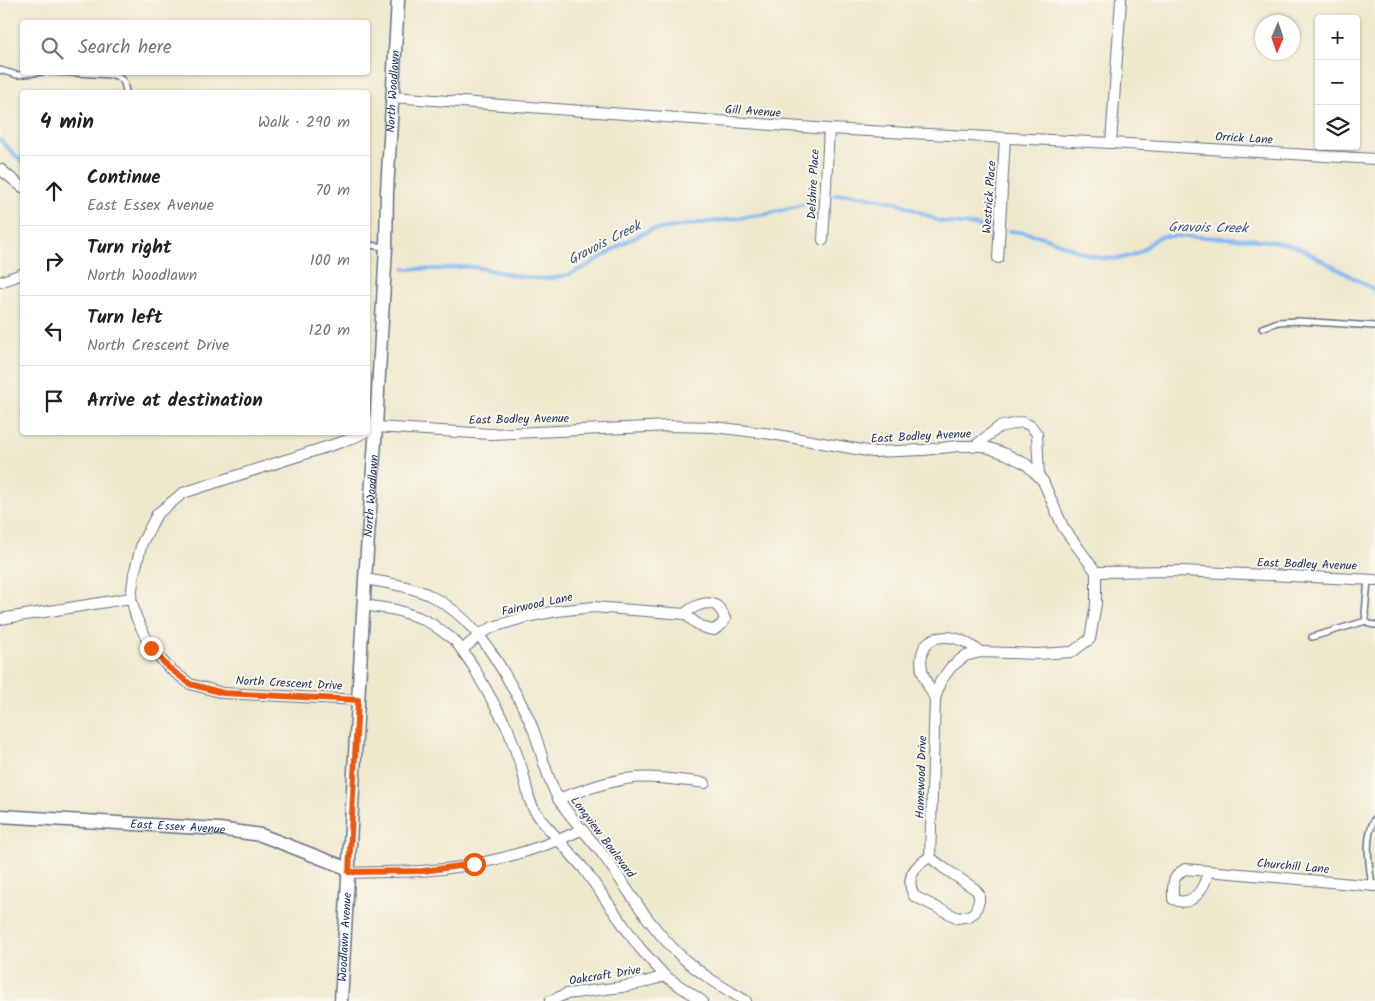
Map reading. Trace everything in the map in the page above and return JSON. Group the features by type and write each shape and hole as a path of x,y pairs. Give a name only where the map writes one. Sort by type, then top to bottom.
{"street":[{"name":"North Woodlawn","path":"370,419 386,247 387,191 398,0"},
{"path":"1112,143 1120,0"},
{"name":"Gill Avenue","path":"393,96 829,129 1112,143"},
{"name":"Delshire Place","path":"823,240 829,129"},
{"name":"Westrick Place","path":"998,258 1005,138"},
{"name":"Orrick Lane","path":"1112,143 1375,159"},
{"path":"0,169 20,186"},
{"path":"0,282 20,275"},
{"path":"975,446 999,427 1022,422 1031,426 1037,434 1039,477"},
{"name":"East Bodley Avenue","path":"370,430 491,434 670,426 714,427 772,434 873,452 982,446 1006,454 1026,464 1043,481 1062,528 1096,572 1181,571 1371,580"},
{"path":"0,619 131,598 134,574 142,543 157,514 183,493 359,435"},
{"name":"North Woodlawn","path":"349,871 364,605 369,435"},
{"name":"Homewood Drive","path":"930,857 936,699 940,682 951,667 965,656 980,652 1037,654 1072,652 1090,639 1096,604 1096,572"},
{"name":"Longview Boulevard","path":"365,579 406,588 431,596 461,617 480,635 524,709 533,729 549,780 558,799 604,856 634,900 667,942 683,958 704,974 746,1001"},
{"name":"North Crescent Drive","path":"131,598 136,617 151,648 168,667 190,684 223,693 358,700"},
{"path":"364,605 418,616 446,633 462,650 508,729 533,808 584,869 639,947 665,976 702,1001"},
{"name":"Fairwood Lane","path":"462,650 493,627 556,610 593,607 685,614"},
{"name":"Homewood Drive","path":"936,699 922,670 924,647 930,640 951,637 960,639 980,652"},
{"path":"558,799 626,779 665,778 705,783"},
{"name":"East Essex Avenue","path":"0,816 219,829 261,836 349,871 423,871 474,864 517,854 560,840 583,829"},
{"path":"930,857 975,889 979,894 979,901 975,912 969,916 958,918 914,896 910,882 912,873 922,862 930,857"},
{"name":"Woodlawn Avenue","path":"341,1001 349,871"},
{"name":"Churchill Lane","path":"1208,871 1374,886"},
{"name":"Oakcraft Drive","path":"550,1001 566,994 622,987 665,976"}],"lane":[{"path":"0,70 20,75"},
{"path":"113,75 121,78 126,90"},
{"path":"370,245 386,247"},
{"path":"1262,328 1278,322 1298,321 1375,326"},
{"path":"1371,580 1365,613 1366,621 1375,626"},
{"path":"1312,637 1366,621"},
{"path":"1374,886 1368,853 1369,832 1375,818"}],"waterway":[{"name":"Gravois Creek","path":"0,140 20,160"},
{"name":"Gravois Creek","path":"835,195 859,195 899,203 939,221 989,228"},
{"name":"Gravois Creek","path":"404,269 473,267 530,278 553,278 576,272 629,240 652,230 767,214 812,202"},
{"name":"Gravois Creek","path":"1009,231 1039,236 1080,252 1109,259 1134,255 1164,236 1252,239 1282,243 1300,248 1375,290"}],"route":[{"path":"151,648 168,667 190,684 223,693 358,700 349,872 423,871 474,864"}]}
